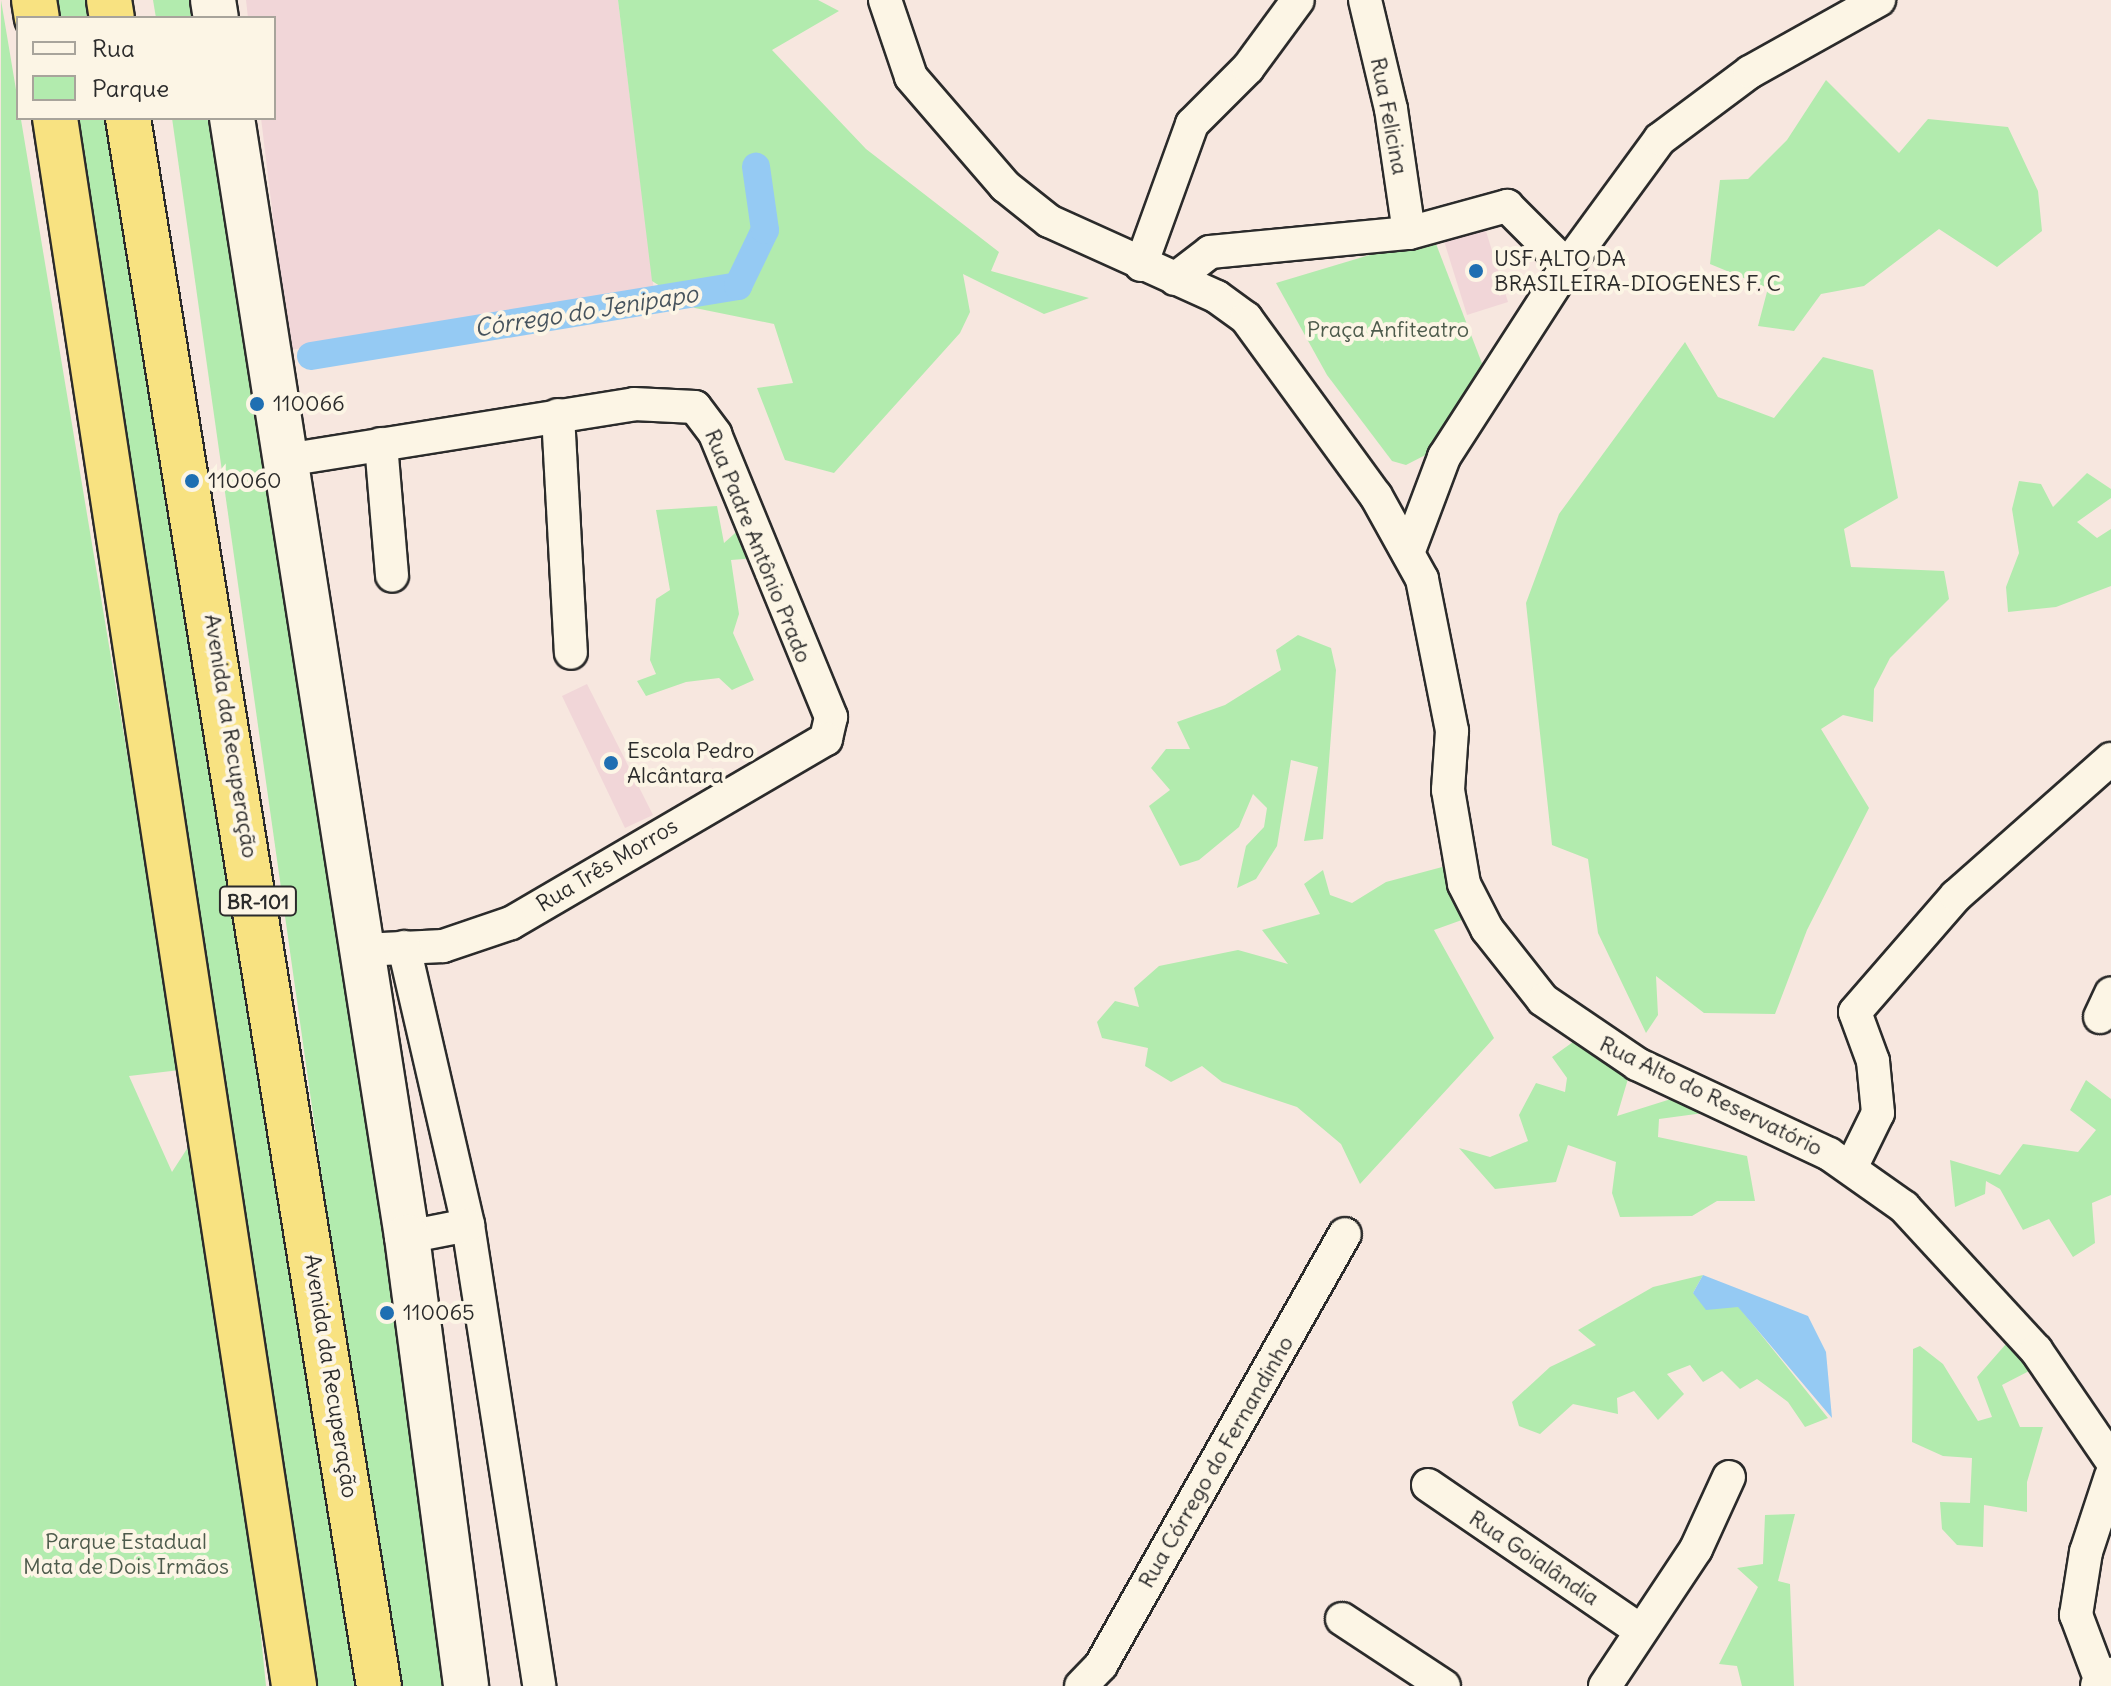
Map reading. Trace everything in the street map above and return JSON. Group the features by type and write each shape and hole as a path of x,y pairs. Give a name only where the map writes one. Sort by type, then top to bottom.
{"highway":[{"path":"55,120 294,1686"},
{"name":"Avenida da Recuperação","path":"128,120 379,1686"}],"main road":[{"path":"232,120 286,460 383,949 407,1237 466,1686"}],"street":[{"name":"Rua Alto do Reservatório","path":"885,0 911,77 949,130 1049,221 1175,279 1246,318 1376,496 1422,579 1443,675 1454,846 1487,929 1554,1012 1605,1046 1851,1168 1904,1207 2036,1350 2111,1460"},
{"path":"1141,265 1192,124 1248,68 1298,0"},
{"name":"Rua Felicina","path":"1365,0 1391,109 1409,233"},
{"path":"1408,553 1444,457 1567,266 1660,139 1698,107 1879,0"},
{"path":"1175,279 1210,252 1409,233 1507,206 1567,266"},
{"name":"Rua Padre Antônio Prado","path":"286,460 667,400 695,407 704,418 833,728"},
{"path":"558,415 571,653"},
{"path":"381,444 392,576"},
{"name":"Rua Três Morros","path":"383,949 473,940 511,923 826,739 833,728"},
{"path":"1851,1168 1878,1113 1873,1061 1855,1012 1956,896 2111,759"},
{"path":"383,949 468,1225 539,1686"},
{"path":"407,1237 468,1225"},
{"name":"Rua Córrego do Fernandinho","path":"1081,1686 1101,1665 1345,1234"},
{"path":"2105,1683 2076,1615 2086,1552 2111,1476"},
{"path":"1605,1686 1696,1549 1729,1477"},
{"name":"Rua Goialândia","path":"1428,1485 1641,1631"},
{"path":"1342,1619 1444,1686"}],"shaded area":[{"path":"246,0 618,0 655,299 289,350 261,120 276,120 276,16 248,16"},
{"name":"USF ALTO DA BRASILEIRA-DIOGENES F. C","path":"1485,228 1508,302 1467,315 1444,241"},
{"name":"Escola Pedro Alcântara","path":"587,684 653,815 625,828 562,696"}],"green space":[{"name":"Parque Estadual Mata de Dois Irmãos","path":"1,0 16,90 16,120 21,120 180,1070 129,1076 172,1172 192,1141 242,1449 266,1686 0,1686"},
{"path":"51,0 97,0 100,16 54,16"},
{"path":"153,0 194,0 198,16 156,16"},
{"path":"618,0 818,0 839,11 772,50 866,149 999,252 991,271 1089,298 1044,314 963,274 970,312 960,333 834,473 785,460 757,388 793,383 774,324 695,308 652,281"},
{"path":"1826,80 1899,153 1928,119 2008,127 2038,191 2042,231 1997,267 1939,229 1864,286 1821,294 1794,331 1758,326 1768,288 1710,264 1720,180 1748,179 1787,140"},
{"path":"71,120 117,120 363,1686 316,1686"},
{"path":"172,120 214,120 352,978 453,1686 394,1686"},
{"name":"Praça Anfiteatro","path":"1433,236 1483,366 1441,447 1406,465 1392,461 1327,375 1276,283"},
{"path":"1685,342 1718,397 1774,418 1823,357 1873,370 1898,498 1844,529 1851,567 1944,571 1949,599 1890,658 1874,689 1873,722 1843,715 1821,729 1869,808 1807,930 1775,1014 1704,1013 1656,976 1658,1015 1646,1033 1598,933 1588,859 1552,845 1526,603 1559,514"},
{"path":"2087,473 2111,489 2111,498 2077,522 2097,538 2111,529 2111,586 2056,607 2008,612 2006,587 2019,553 2012,509 2019,481 2041,484 2053,507"},
{"path":"717,506 724,543 743,526 756,558 731,560 739,614 733,633 754,680 732,690 719,678 686,682 646,696 637,681 656,674 650,660 656,599 670,590 656,510"},
{"path":"1298,635 1331,648 1336,670 1323,839 1304,841 1318,767 1291,760 1277,846 1256,879 1237,888 1246,846 1264,827 1267,808 1253,794 1239,827 1199,860 1180,866 1149,806 1170,790 1151,768 1166,749 1190,749 1177,722 1225,705 1281,670 1276,650"},
{"path":"1446,866 1473,916 1434,930 1494,1038 1360,1184 1341,1144 1297,1107 1222,1082 1202,1066 1171,1082 1145,1066 1148,1048 1102,1038 1097,1022 1115,1001 1139,1007 1134,988 1159,966 1238,950 1288,964 1262,930 1320,914 1304,884 1323,870 1330,895 1352,903 1386,882"},
{"path":"1573,1042 1630,1072 1617,1116 1671,1099 1711,1112 1659,1119 1658,1137 1747,1156 1755,1201 1717,1201 1692,1216 1620,1217 1612,1193 1616,1162 1568,1145 1556,1182 1495,1189 1459,1148 1490,1157 1528,1141 1519,1115 1536,1083 1565,1092 1567,1078 1552,1057"},
{"path":"2086,1080 2111,1099 2111,1195 2092,1203 2095,1243 2073,1257 2049,1219 2023,1230 2000,1189 1986,1181 1985,1194 1955,1207 1950,1160 2000,1175 2023,1144 2078,1152 2096,1130 2070,1110"},
{"path":"1703,1275 1693,1293 1738,1306 1828,1418 1805,1427 1788,1402 1757,1379 1740,1389 1722,1371 1703,1382 1690,1365 1667,1374 1684,1394 1658,1420 1634,1391 1617,1398 1618,1414 1573,1404 1540,1434 1519,1426 1512,1402 1550,1367 1596,1345 1578,1330 1653,1287"},
{"path":"2006,1344 2031,1370 2002,1385 2020,1427 2043,1427 2027,1482 2027,1512 1984,1505 1983,1547 1957,1545 1942,1529 1940,1502 1970,1503 1972,1458 1943,1456 1912,1442 1913,1349 1920,1346 1943,1364 1978,1421 1992,1417 1977,1377"},
{"path":"1795,1514 1778,1581 1790,1584 1794,1686 1742,1686 1737,1666 1719,1664 1758,1587 1737,1568 1763,1564 1765,1515"}],"water":[{"path":"1703,1275 1808,1316 1826,1352 1832,1418 1738,1307 1706,1310 1693,1293"}],"waterway":[{"name":"Córrego do Jenipapo","path":"311,356 738,286 765,230 756,167"}],"place":[{"name":"USF ALTO DA BRASILEIRA-DIOGENES F. C","path":"1476,271"},
{"name":"110066","path":"257,404"},
{"name":"110060","path":"192,481"},
{"name":"Escola Pedro Alcântara","path":"611,763"},
{"name":"110065","path":"387,1313"}]}
